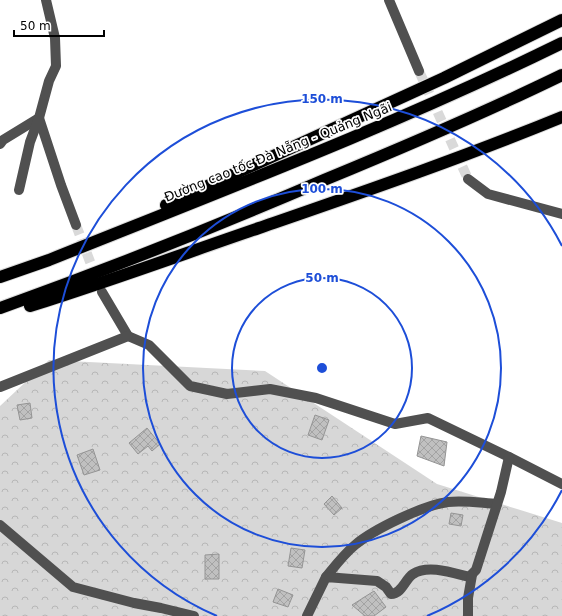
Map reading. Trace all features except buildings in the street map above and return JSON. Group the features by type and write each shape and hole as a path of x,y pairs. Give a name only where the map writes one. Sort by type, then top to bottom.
{"highway":[{"path":"49,260 304,141 444,78 562,20"},
{"name":"Đường cao tốc Đà Nẵng - Quảng Ngãi","path":"0,277 49,260 371,130 562,43"},
{"path":"0,308 142,255 269,204 383,156 562,75"},
{"path":"0,315 71,293 312,210 496,144 562,117"}],"street":[{"path":"19,190 30,142 39,118 49,81 56,66 55,38 46,0"},
{"path":"390,0 419,71"},
{"path":"0,144 3,140 39,118"},
{"path":"39,118 76,226"},
{"path":"468,179 488,194 562,214"},
{"path":"102,292 128,336 149,345 190,386 227,394 270,389 316,398 395,424 428,418 562,484"},
{"path":"0,386 128,336"},
{"path":"468,616 468,598 472,575 476,570 497,504 509,457"},
{"path":"307,616 326,577 347,552 369,535 406,515 448,502 497,504"},
{"path":"0,525 73,587 134,603 194,616"},
{"path":"326,577 377,581 386,587 391,594 395,594 414,573 433,569 469,577 472,575"}],"green space":[{"path":"49,360 265,371 437,484 562,523 562,616 0,616 0,406"}],"tunnel":[{"path":"419,71 468,179"},
{"path":"76,225 97,280"}]}
